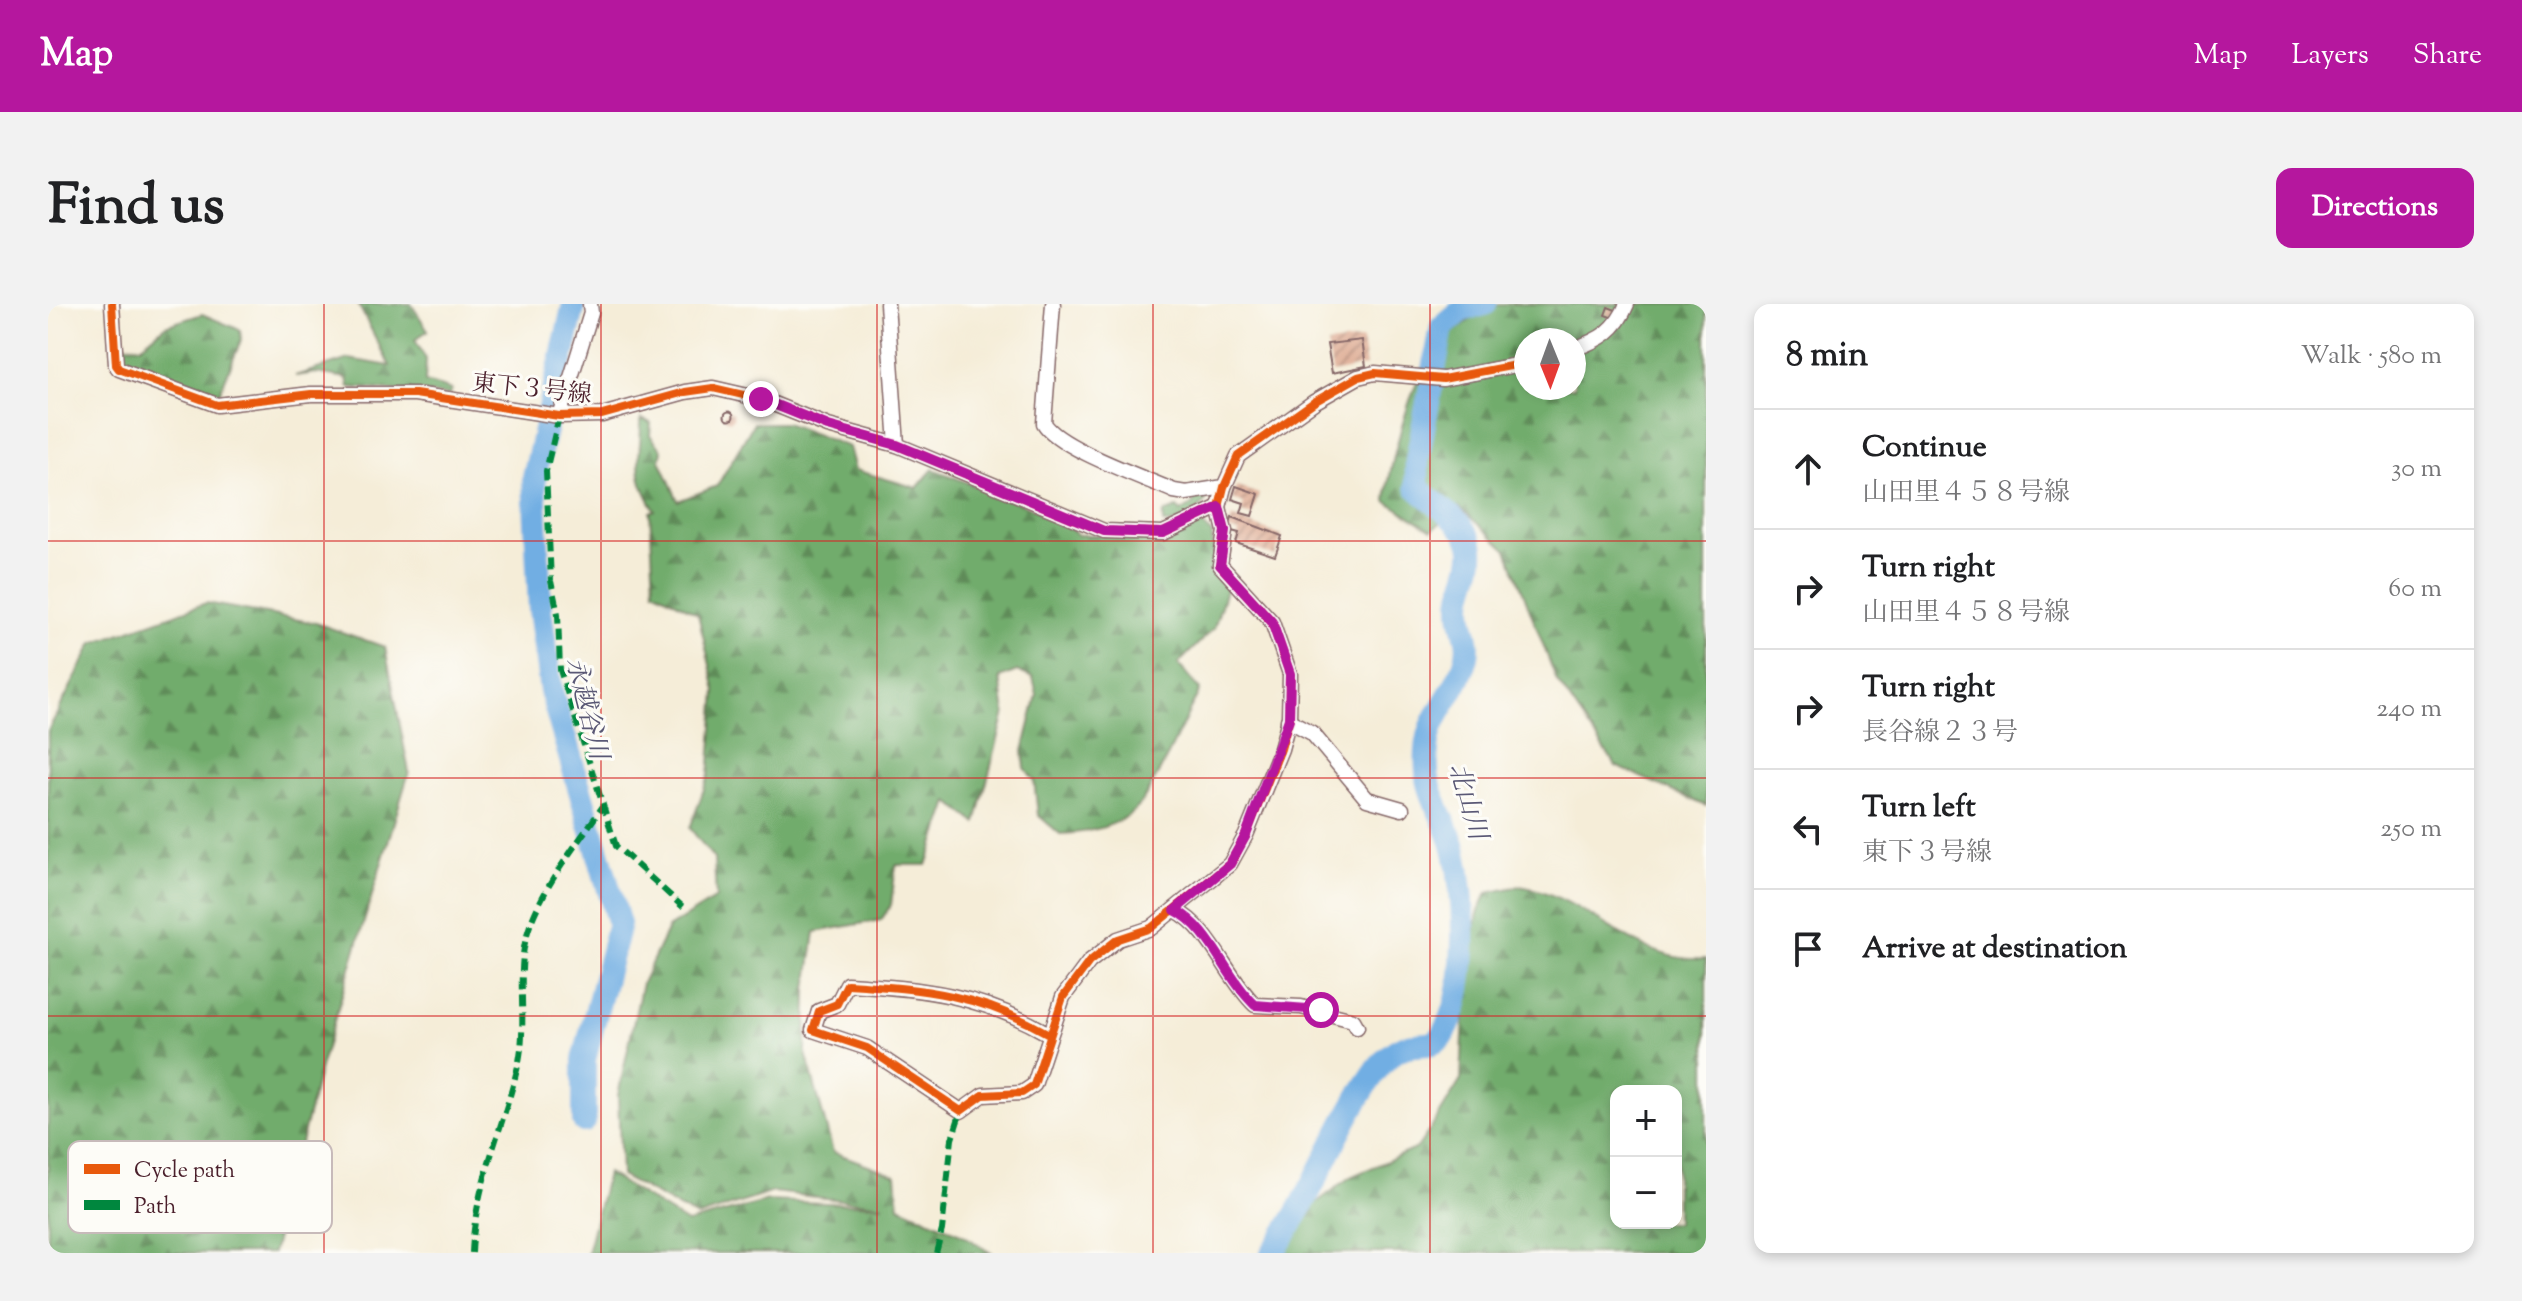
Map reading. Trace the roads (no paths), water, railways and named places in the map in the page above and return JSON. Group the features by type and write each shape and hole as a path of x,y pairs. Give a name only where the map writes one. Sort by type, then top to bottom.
{"street":[{"name":"東下３号線","path":"112,304 119,369 217,405 311,394 415,394 553,415 602,415 685,392 713,388 761,399 828,426 897,445 1104,531 1163,533 1219,507"},
{"path":"553,415 591,313 590,304"},
{"path":"887,304 897,445"},
{"path":"1053,304 1044,423 1049,431 1090,455 1174,491 1186,493 1224,487"},
{"path":"1586,344 1602,338 1619,322 1627,304"},
{"path":"1049,1034 1011,1012 972,998 847,984 837,1004 819,1011 813,1030 867,1048 961,1111 983,1095 1022,1093 1034,1085 1063,997 1089,962 1118,939 1151,928 1230,864 1246,835 1288,720 1290,674 1272,622 1220,565 1225,531 1219,507 1238,456 1325,395 1358,377 1375,373 1443,379 1514,365"},
{"path":"1288,720 1312,733 1367,799 1402,809"},
{"path":"1175,910 1190,917 1228,975 1255,1005 1321,1010 1353,1020 1357,1027"}],"waterway":[{"name":"永越谷川","path":"574,304 534,478 540,610 551,691 619,924 584,1060 584,1121"},
{"name":"北山川","path":"1272,1253 1376,1071 1400,1049 1430,1044 1439,1039 1452,1017 1458,995 1463,945 1461,894 1455,852 1429,782 1427,753 1432,725 1467,657 1461,600 1472,549 1457,523 1417,487 1417,461 1442,327 1462,310 1485,304"}]}
